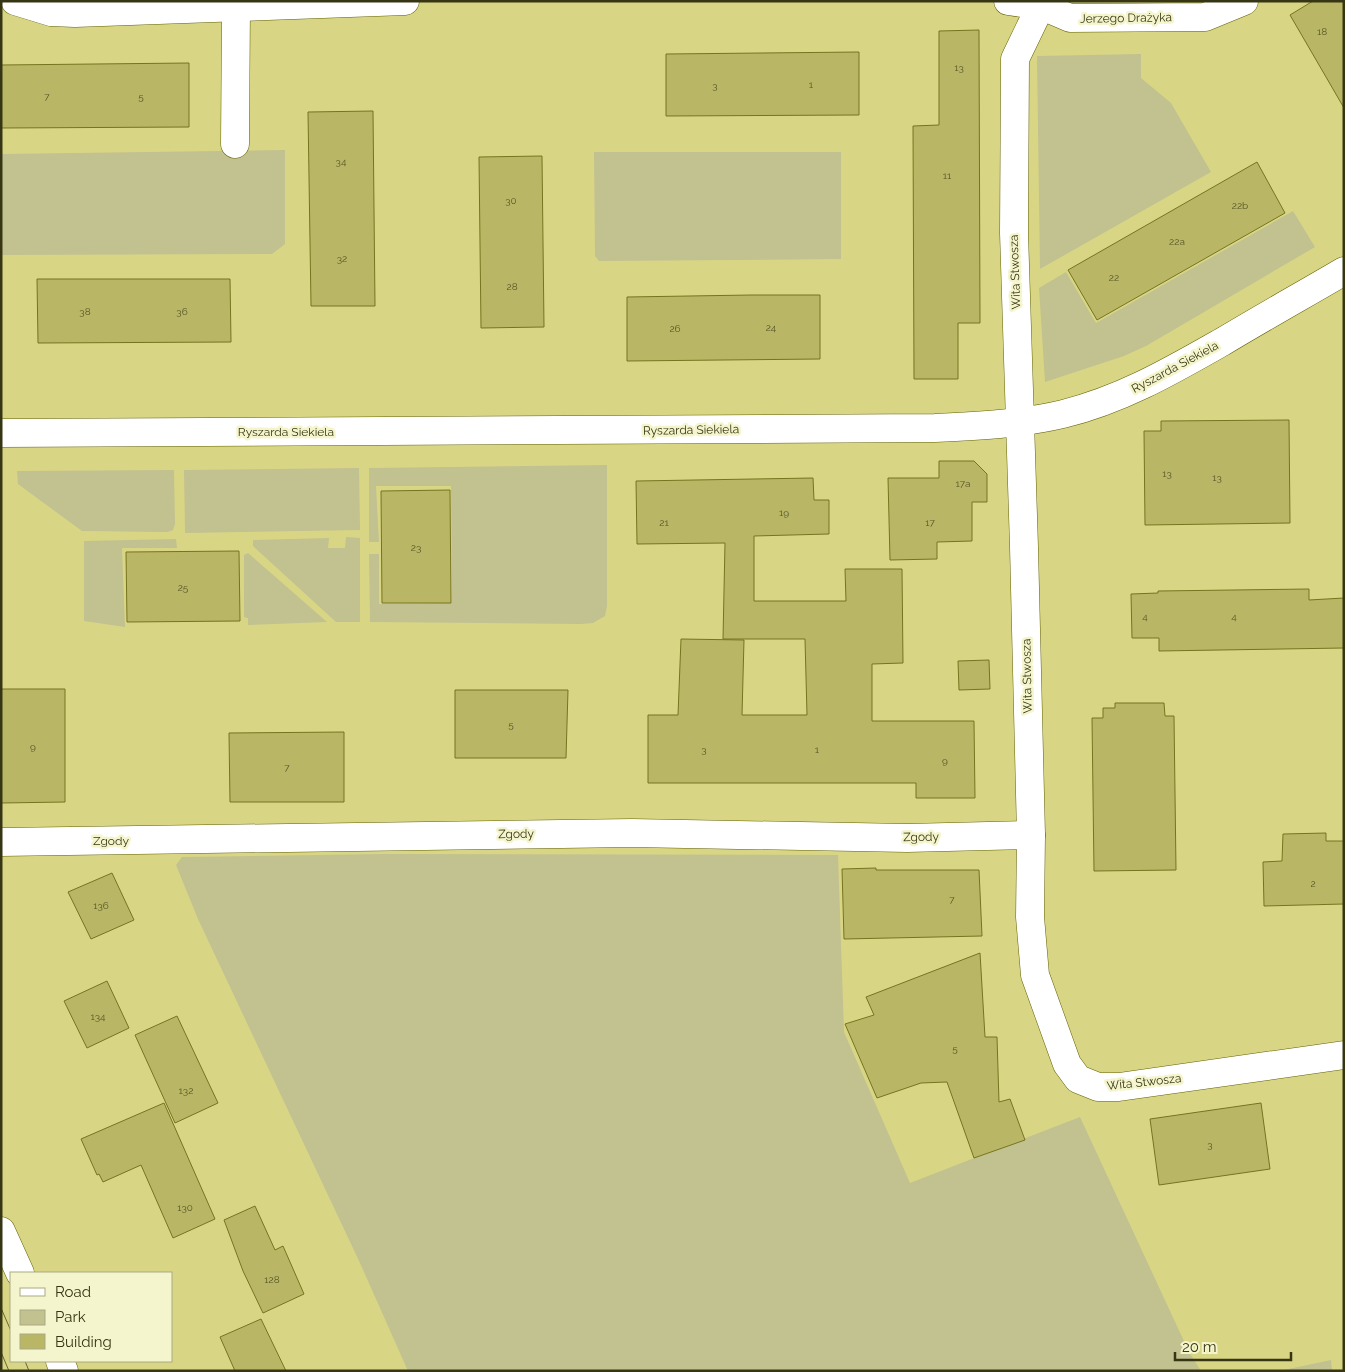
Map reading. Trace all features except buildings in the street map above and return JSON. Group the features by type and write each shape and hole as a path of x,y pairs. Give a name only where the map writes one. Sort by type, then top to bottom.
{"street":[{"path":"15,1 51,12 405,1"},
{"name":"Jerzego Drażyka","path":"1008,1 1042,4 1070,18 1206,17 1244,1"},
{"name":"Wita Stwosza","path":"1042,4 1015,59 1014,233 1021,422 1031,836 1030,917 1035,975 1067,1064 1078,1079 1098,1087 1119,1087 1344,1055"},
{"path":"235,144 236,7"},
{"name":"Ryszarda Siekiela","path":"1,433 886,428 986,426 1021,422 1064,414 1110,400 1149,384 1344,271"},
{"name":"Zgody","path":"1,842 632,832 907,838 1031,836"},
{"path":"1,1231 20,1272"}],"green space":[{"path":"1141,54 1141,78 1171,103 1211,172 1040,269 1037,56"},
{"path":"285,150 285,244 272,254 1,255 1,154"},
{"path":"594,152 841,152 841,259 599,261 595,256"},
{"path":"1293,211 1315,247 1146,346 1124,356 1045,382 1039,288 1066,272 1096,323"},
{"path":"607,465 607,606 605,616 593,623 581,624 370,622 369,554 379,554 379,604 452,603 451,486 376,486 379,542 369,542 369,468"},
{"path":"359,468 360,530 185,533 184,470"},
{"path":"174,470 175,524 173,530 168,532 82,531 18,484 17,471"},
{"path":"346,537 360,538 360,622 336,622 253,546 253,540 329,538 328,548 345,548"},
{"path":"176,539 177,548 122,548 125,627 84,621 84,541"},
{"path":"248,553 327,622 248,625 248,618 244,617 244,555"},
{"path":"385,854 838,855 844,1032 910,1183 1080,1117 1189,1352 1201,1371 408,1371 360,1263 198,919 176,865 182,857"},
{"path":"1331,1360 1332,1371 1279,1371"}],"tram line":[{"path":"1,1308 10,1329"},
{"path":"1,1352 9,1371"},
{"path":"25,1362 29,1371"}]}
